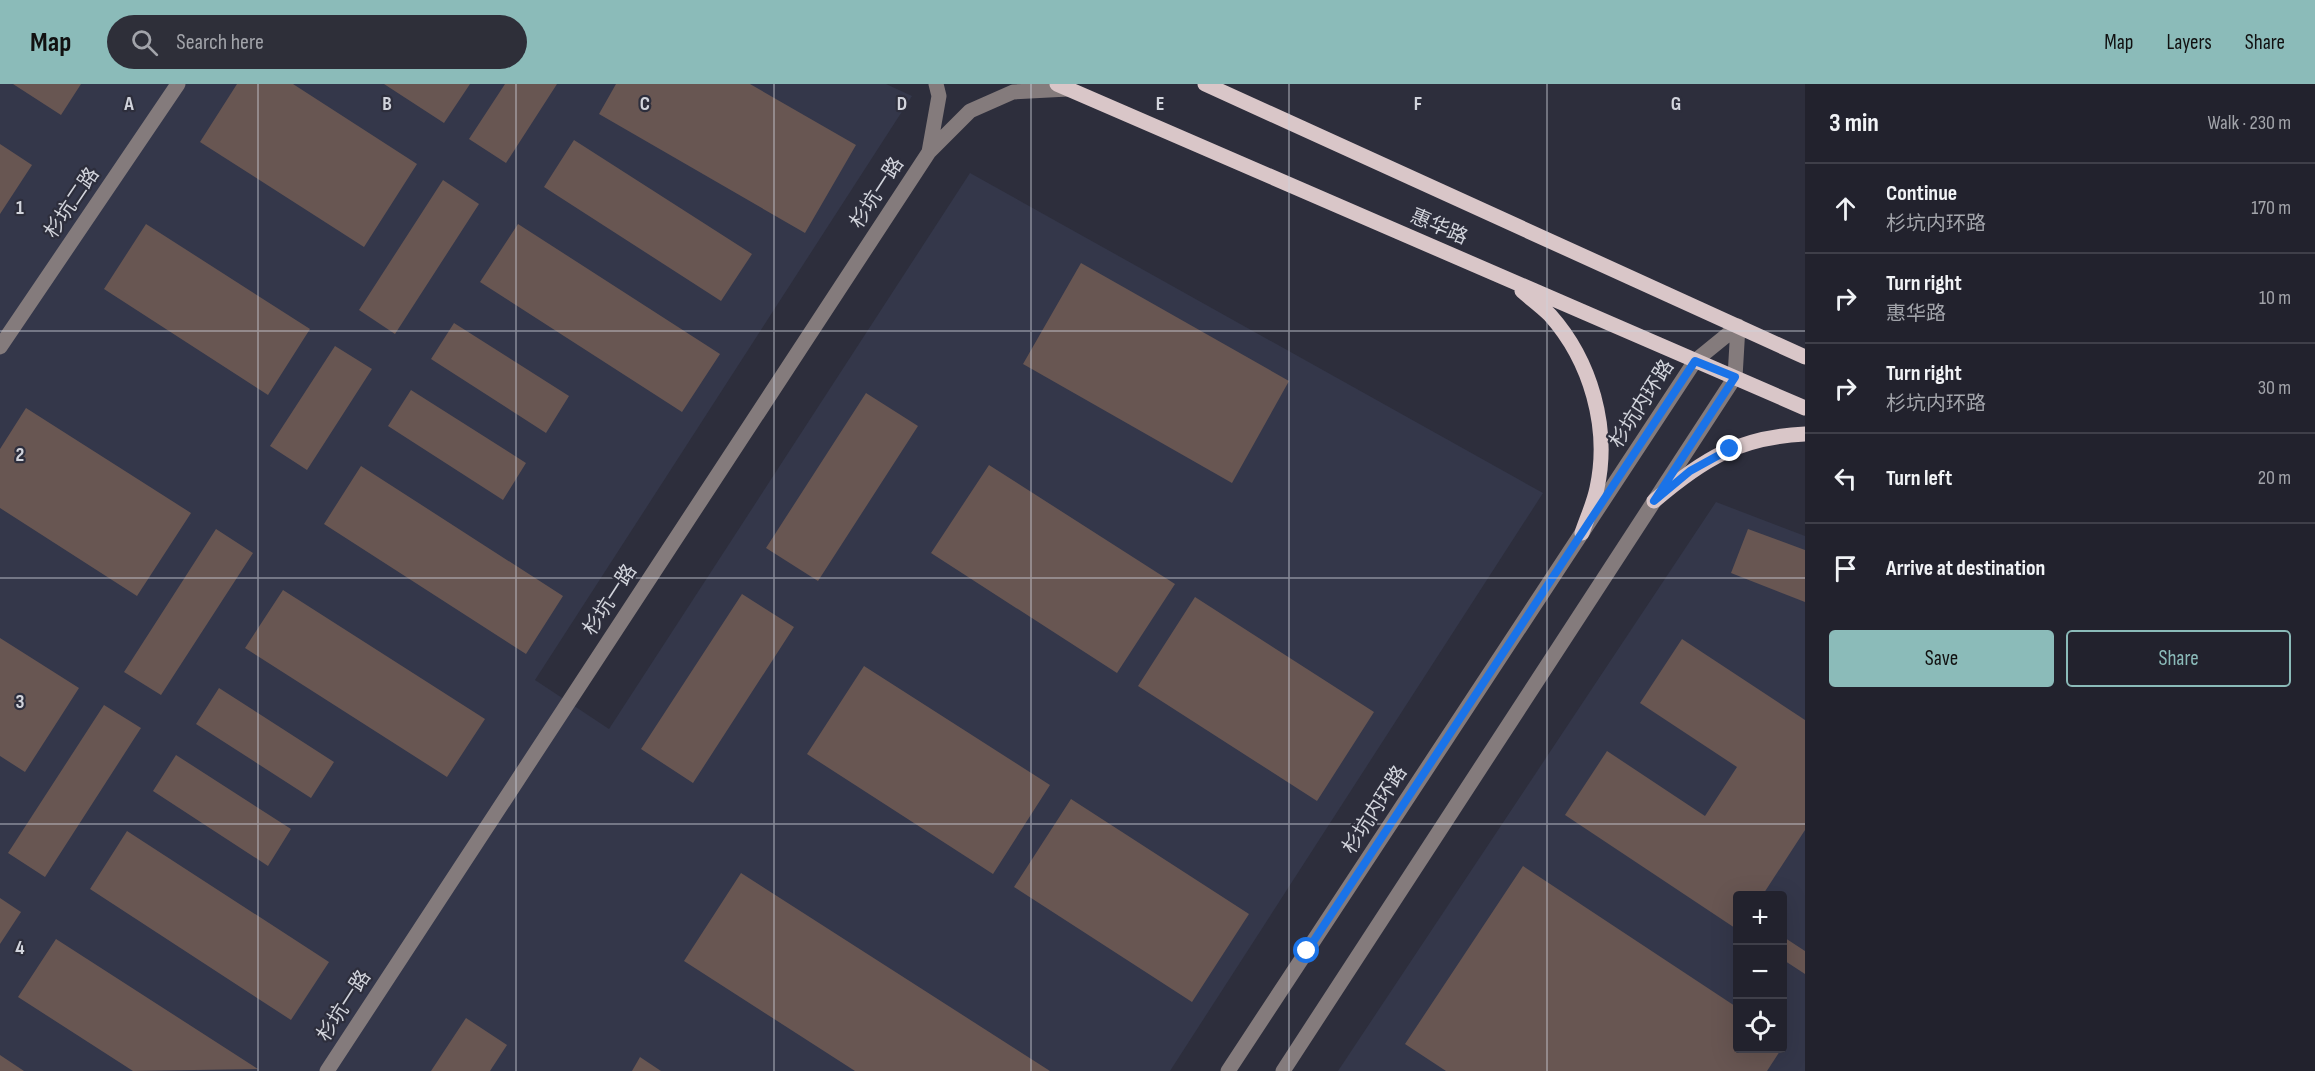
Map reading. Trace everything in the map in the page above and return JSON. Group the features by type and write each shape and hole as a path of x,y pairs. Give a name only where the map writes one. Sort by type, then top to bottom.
{"main road":[{"name":"惠华路","path":"1205,84 1805,357"},
{"name":"惠华路","path":"1062,86 1805,408"},
{"path":"1510,281 1550,316 1579,359 1596,400 1602,444 1597,488 1582,533"},
{"path":"1654,501 1690,471 1730,449 1774,435 1805,434"}],"street":[{"name":"杉坑二路","path":"0,346 178,84"},
{"path":"929,152 939,96 936,84"},
{"path":"929,152 970,111 1012,92 1062,86"},
{"name":"杉坑一路","path":"327,1071 929,152"},
{"path":"1284,1071 1735,377 1738,326"},
{"name":"杉坑内环路","path":"1228,1071 1695,361 1738,326"}],"shaded area":[{"path":"0,84 886,84 912,96 535,680 609,729 970,173 1543,493 1170,1071 0,1071"},
{"path":"1716,502 1805,536 1805,1071 1338,1071"}],"building":[{"path":"13,84 81,84 61,115"},
{"path":"237,84 293,84 417,164 364,247 200,142"},
{"path":"384,84 470,84 444,123"},
{"path":"505,84 557,84 506,163 469,139"},
{"path":"616,84 750,84 856,145 805,233 599,114"},
{"path":"574,140 752,254 721,301 544,187"},
{"path":"0,144 32,165 0,214"},
{"path":"443,180 479,204 395,334 359,310"},
{"path":"146,224 310,329 268,395 104,289"},
{"path":"518,224 720,354 682,412 480,282"},
{"path":"1081,263 1289,381 1232,483 1023,364"},
{"path":"454,323 569,396 546,433 431,359"},
{"path":"335,346 372,369 307,470 270,446"},
{"path":"411,390 526,463 503,500 388,426"},
{"path":"866,393 918,426 818,581 766,548"},
{"path":"26,408 191,513 137,596 0,508 0,449"},
{"path":"989,465 1175,584 1117,673 931,553"},
{"path":"361,466 563,596 526,654 324,524"},
{"path":"216,529 253,553 161,695 124,672"},
{"path":"1748,529 1805,550 1805,602 1731,573"},
{"path":"283,590 485,719 447,777 245,648"},
{"path":"742,594 794,627 693,783 641,749"},
{"path":"1195,597 1374,712 1317,801 1138,686"},
{"path":"0,638 79,688 25,772 0,756"},
{"path":"1682,639 1805,720 1805,830 1765,891 1733,891 1733,927 1565,815 1607,751 1705,816 1737,767 1640,703"},
{"path":"864,666 1050,785 993,874 807,754"},
{"path":"219,688 334,762 311,798 196,724"},
{"path":"104,705 141,728 45,877 8,853"},
{"path":"176,755 291,829 268,866 153,791"},
{"path":"1071,799 1249,914 1192,1002 1014,887"},
{"path":"127,831 329,962 291,1020 90,889"},
{"path":"1523,866 1733,1005 1733,1053 1779,1053 1767,1071 1446,1071 1405,1044"},
{"path":"741,873 1050,1071 855,1071 684,961"},
{"path":"0,898 21,912 0,944"},
{"path":"56,939 258,1069 133,1071 18,997"},
{"path":"1787,939 1805,951 1805,974 1787,962"},
{"path":"466,1018 507,1045 490,1071 431,1071"},
{"path":"0,1055 24,1071 0,1071"},
{"path":"640,1057 661,1071 632,1071"}],"route":[{"path":"1307,951 1695,361 1735,377 1654,501 1690,471 1730,449"}]}
